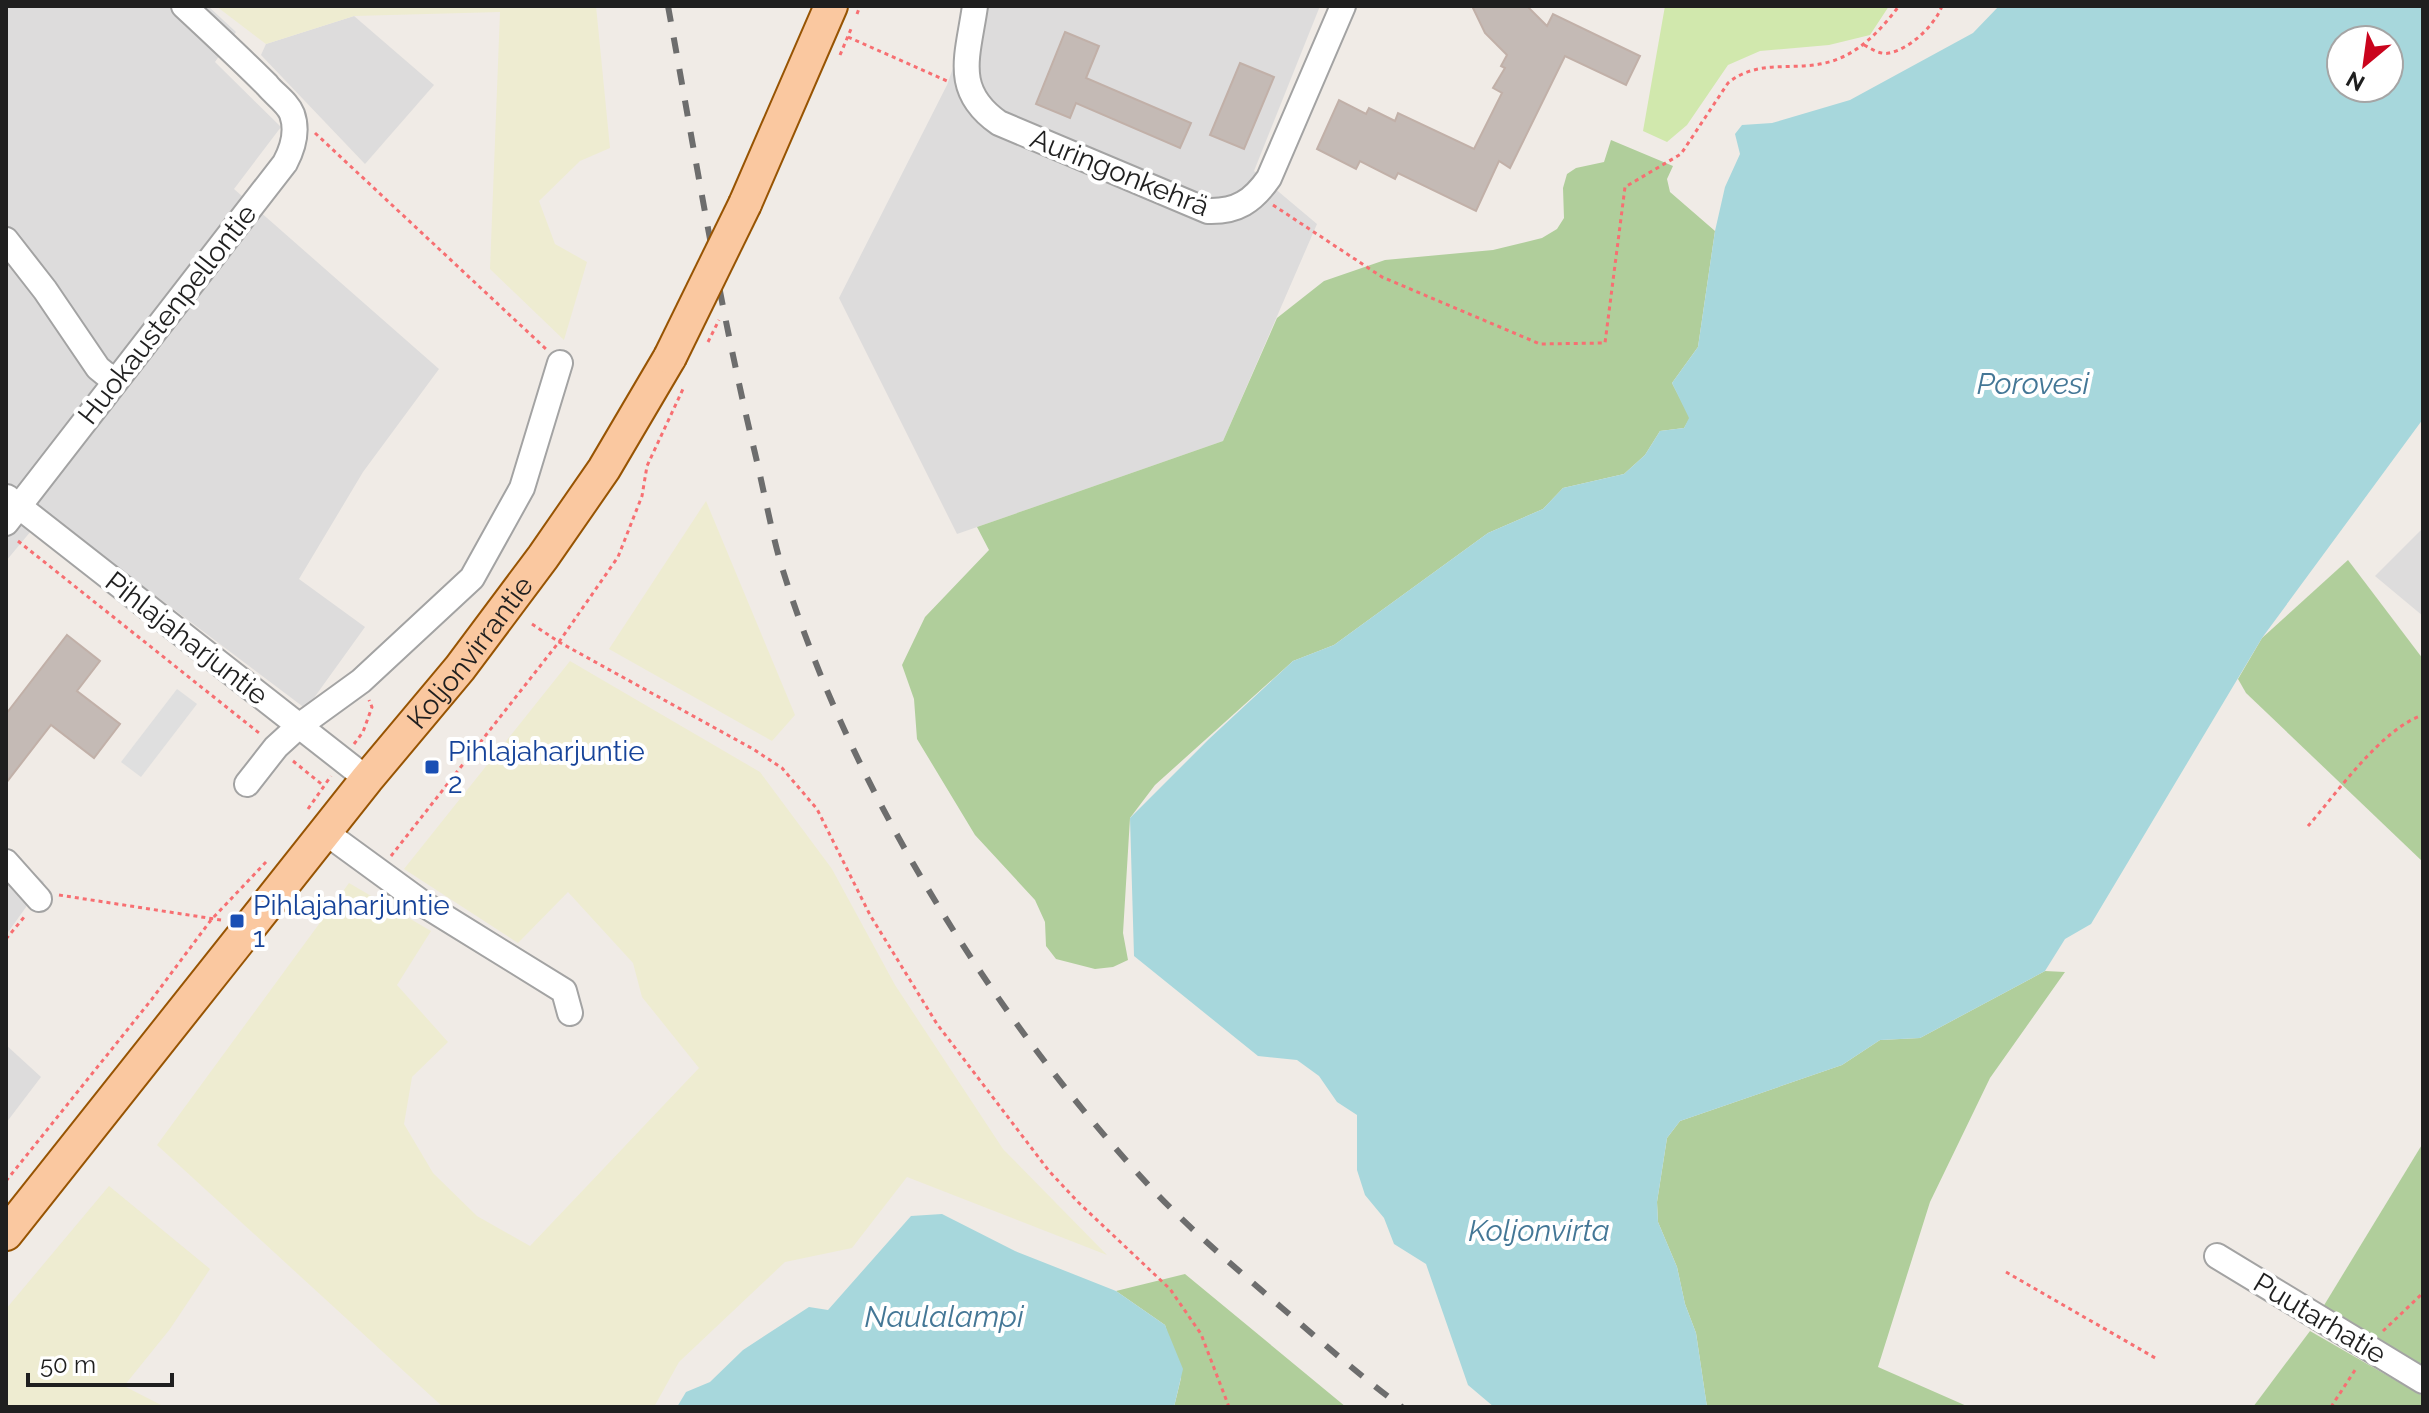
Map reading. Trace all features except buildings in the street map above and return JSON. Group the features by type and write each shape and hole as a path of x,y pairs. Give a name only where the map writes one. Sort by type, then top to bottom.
{"main road":[{"name":"Koljonvirrantie","path":"6,1234 355,769 460,668 678,369 831,6"}],"street":[{"path":"184,6 235,53 292,114"},
{"path":"970,92 966,65 975,6"},
{"path":"1257,195 1269,178 1343,6"},
{"name":"Auringonkehrä","path":"970,92 982,112 999,123 1208,211 1226,212 1243,206 1257,195"},
{"name":"Huokaustenpellontie","path":"12,517 285,163 295,137 292,114"},
{"path":"6,240 45,290 98,368 114,381"},
{"path":"247,784 276,747 299,726 361,681 472,578 522,488 560,363"},
{"name":"Pihlajaharjuntie","path":"12,517 355,769"},
{"path":"316,821 425,905 564,991 570,1013"},
{"path":"6,862 39,899"},
{"name":"Puutarhatie","path":"2217,1256 2423,1381"}],"path":[{"path":"1257,195 1396,284 1540,344 1605,343 1625,187 1681,154 1728,83 1737,76 1753,68 1829,63 1864,45 1899,6"},
{"path":"1864,45 1878,52 1900,49 1922,34 1942,6"},
{"path":"848,37 970,92"},
{"path":"292,114 560,363"},
{"path":"379,871 559,642 618,557 642,496 647,466 678,369"},
{"path":"12,517 324,786 316,821"},
{"path":"532,624 753,749 782,768 799,785 817,809 870,915 937,1024 1049,1171 1170,1289 1201,1334 1229,1407"},
{"path":"355,769 372,707 361,681"},
{"path":"2308,826 2389,733 2408,720 2423,715"},
{"path":"6,1181 211,920 273,856"},
{"path":"6,939 39,899 50,894 224,921"},
{"path":"2006,1272 2157,1359"},
{"path":"2331,1407 2384,1329 2423,1293"}],"shaded area":[{"path":"6,6 208,6 236,32 215,62 281,127 234,189 439,369 363,472 299,579 365,627 306,709 46,513 6,561"},
{"path":"216,6 596,6 610,148 580,161 539,201 555,244 587,262 564,340 490,269 500,12 354,16 266,44"},
{"path":"975,6 1320,6 1254,171 1317,224 1223,441 957,534 839,298 947,85"},
{"path":"354,16 434,85 365,164 261,55 266,44"},
{"path":"706,501 795,715 772,741 609,649"},
{"path":"2423,528 2423,616 2375,576"},
{"path":"570,661 760,772 832,869 895,985 1003,1149 1107,1255 907,1177 852,1248 785,1262 679,1362 654,1407 443,1407 157,1145 349,883 431,931 397,985 448,1042 412,1077 404,1124 433,1173 477,1216 530,1246 699,1068 642,997 633,963 568,892 518,943 404,869"},
{"path":"177,689 197,704 141,777 121,762"},
{"path":"6,849 44,882 6,935"},
{"path":"6,1045 41,1077 6,1123"},
{"path":"109,1186 210,1269 170,1329 124,1386 165,1407 6,1407 6,1309"}],"green space":[{"path":"1665,6 1889,6 1870,35 1829,45 1760,51 1728,65 1687,125 1667,142 1643,131"},
{"path":"1611,140 1673,166 1667,179 1670,192 1715,231 1698,347 1672,383 1690,418 1684,428 1660,431 1645,455 1624,474 1563,488 1543,509 1488,533 1334,645 1293,661 1155,785 1130,818 1123,933 1128,960 1113,967 1095,969 1056,959 1046,946 1045,922 1035,900 975,835 917,739 914,699 902,665 925,617 989,550 977,527 1223,441 1277,318 1324,281 1385,260 1493,250 1542,238 1557,229 1564,218 1563,188 1567,174 1576,168 1604,162"},
{"path":"2348,560 2423,659 2423,862 2246,693 2238,679 2262,638"},
{"path":"2045,971 2065,972 1990,1078 1930,1202 1878,1367 1969,1407 1707,1407 1696,1333 1685,1304 1677,1267 1658,1222 1657,1202 1667,1138 1680,1121 1842,1065 1880,1040 1920,1038"},
{"path":"2423,1143 2423,1366 2323,1307"},
{"path":"1185,1274 1346,1407 1174,1407 1181,1378 1165,1325 1116,1291"},
{"path":"2310,1331 2423,1396 2423,1407 2253,1407"}],"water":[{"name":"Porovesi","path":"1999,6 2423,6 2423,419 2262,638 2091,924 2065,939 2045,971 1920,1038 1880,1040 1842,1065 1680,1121 1667,1138 1657,1202 1658,1222 1677,1267 1685,1304 1696,1333 1707,1407 1494,1407 1468,1385 1426,1264 1394,1244 1384,1218 1365,1195 1357,1170 1357,1115 1337,1102 1319,1076 1297,1060 1258,1056 1134,956 1130,818 1293,661 1334,645 1488,533 1543,509 1563,488 1624,474 1645,455 1660,431 1684,428 1689,418 1672,383 1698,347 1715,231 1725,187 1740,154 1735,134 1742,125 1772,123 1850,100 1973,33"},
{"name":"Naulalampi","path":"942,1214 1015,1251 1116,1291 1165,1325 1183,1369 1174,1407 677,1407 686,1392 710,1382 743,1350 809,1307 828,1310 911,1216"}],"railway":[{"path":"668,6 730,339 780,561 809,646 845,731 886,815 983,976 1095,1125 1155,1192 1201,1237 1341,1359 1402,1407"}],"place":[{"name":"Pihlajaharjuntie 2","path":"432,767"},
{"name":"Pihlajaharjuntie 1","path":"237,921"}],"water label":[{"name":"Koljonvirta","path":"1539,1231"}]}
